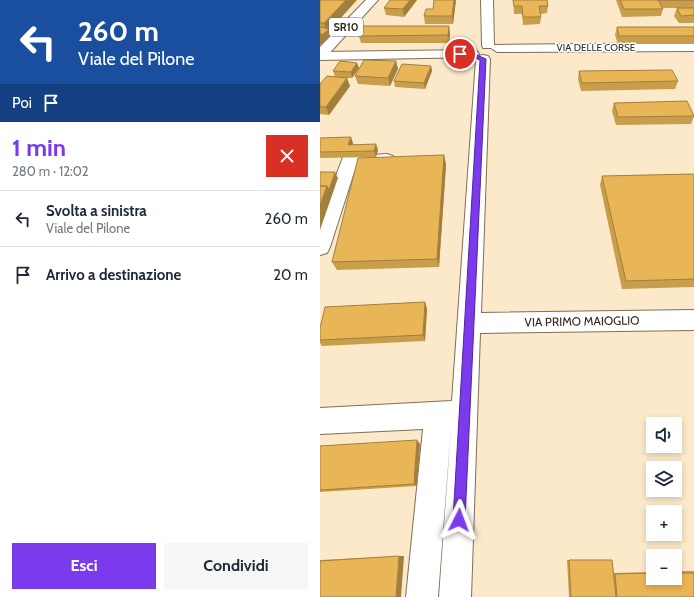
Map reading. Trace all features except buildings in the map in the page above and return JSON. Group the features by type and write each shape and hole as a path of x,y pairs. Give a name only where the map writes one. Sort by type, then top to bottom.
{"street":[{"name":"SR10","path":"320,56 372,0"},
{"path":"422,597 451,414 470,323 487,0"},
{"name":"VIA DELLE CORSE","path":"320,56 694,47"},
{"path":"320,247 349,161 407,160"},
{"name":"VIA PRIMO MAIOGLIO","path":"470,323 694,320"},
{"path":"320,421 451,414"},
{"path":"451,414 455,597"}],"route":[{"path":"459,520 483,59 476,58 472,54 460,54"}]}
